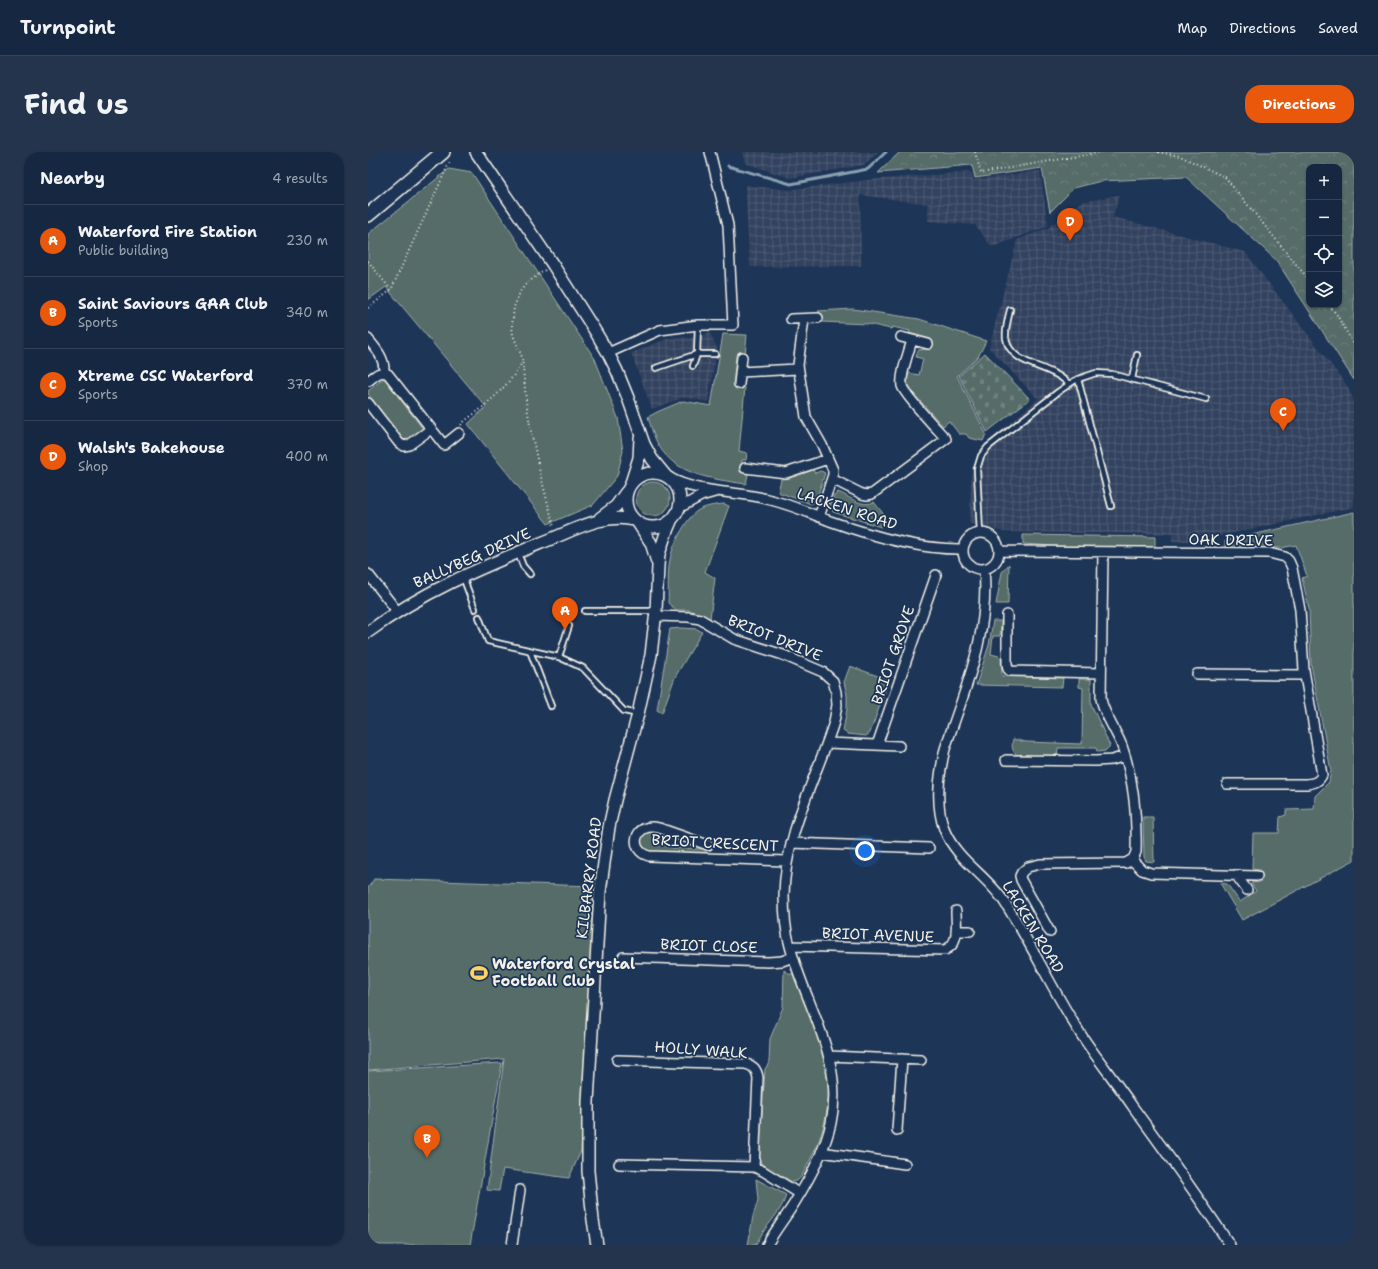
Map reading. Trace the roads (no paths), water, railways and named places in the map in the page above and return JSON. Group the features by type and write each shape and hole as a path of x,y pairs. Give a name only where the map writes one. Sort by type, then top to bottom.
{"main road":[{"path":"368,215 448,155"}],"street":[{"path":"476,152 553,265 608,353 628,398 640,436 647,452 676,485 680,496 679,508 672,519 667,523 654,527 648,527 636,521 618,517 593,522"},
{"path":"608,353 660,330 698,325 733,325 728,225 710,152"},
{"path":"791,320 818,318"},
{"path":"804,319 798,370 806,417 822,445 833,470 832,479 820,517"},
{"path":"901,337 928,344"},
{"path":"368,339 380,355 384,364 384,372 392,379 444,445 459,434"},
{"path":"832,479 862,494 872,494 946,439 908,396 902,387 903,374 912,340"},
{"path":"739,384 742,357"},
{"path":"740,372 798,370"},
{"path":"368,381 384,372"},
{"path":"368,403 399,443 404,446 409,445 431,429"},
{"path":"636,521 629,514 626,505 629,487 639,458 640,436"},
{"path":"745,468 786,473 828,459"},
{"path":"593,522 616,506 637,477 649,472 655,472 668,477"},
{"name":"LACKEN ROAD","path":"668,477 683,485 769,499 852,528 898,540 937,548 964,549"},
{"name":"LACKEN ROAD","path":"679,508 701,496 723,491"},
{"name":"KILBARRY ROAD","path":"597,1245 590,1195 587,1130 598,915 604,854 615,800 638,714 651,656 656,613 658,566 662,543 672,519"},
{"name":"KILBARRY ROAD","path":"636,521 651,543 658,566"},
{"name":"BALLYBEG DRIVE","path":"368,632 397,611 436,589 463,576 593,522"},
{"path":"980,534 992,537 998,546 999,551 996,561 984,569 973,568 964,555 964,549 968,540 980,534"},
{"name":"OAK DRIVE","path":"999,551 1269,553 1285,557 1290,561 1300,606 1305,675 1322,775 1315,782 1307,784 1227,784"},
{"path":"1050,932 1021,880 1020,876 1023,870 1030,866 1040,864 1121,863 1132,860 1136,852 1134,803 1131,779 1125,756 1102,703 1103,552"},
{"name":"LACKEN ROAD","path":"984,569 986,593 985,611 978,650 945,749 941,766 938,798 939,810 944,830 948,839 959,854 991,884 1001,897 1065,1010 1230,1245"},
{"path":"368,574 397,611"},
{"name":"BRIOT GROVE","path":"877,745 936,575"},
{"name":"BRIOT DRIVE","path":"656,613 700,619 734,640 794,659 827,675 833,681 835,686 837,705 834,722 798,820 787,861 784,906 793,957 821,1030 829,1056 834,1084 834,1104 831,1122 821,1152 800,1194 768,1245"},
{"path":"1007,615 1007,664 1010,671 1101,673"},
{"path":"1196,674 1305,675"},
{"path":"827,742 899,746"},
{"path":"1006,760 1096,761 1112,760 1125,756"},
{"name":"BRIOT CRESCENT","path":"708,845 654,827 646,827 638,833 637,838 640,851 644,855 650,856 787,861"},
{"path":"791,844 929,848"},
{"path":"1132,860 1140,869 1148,872 1257,876"},
{"path":"1236,875 1247,890"},
{"name":"BRIOT AVENUE","path":"790,946 947,950 954,944 956,911"},
{"path":"956,930 970,931"},
{"name":"BRIOT CLOSE","path":"623,957 768,962 782,961 793,957"},
{"path":"829,1056 921,1060"},
{"path":"897,1130 902,1059"},
{"name":"HOLLY WALK","path":"617,1060 745,1064 752,1066 756,1071 758,1078 754,1167"},
{"path":"821,1152 905,1164"},
{"path":"619,1164 754,1167 800,1194"},
{"path":"512,1245 520,1190"}],"lane":[{"path":"1010,310 1006,338 1013,353 1020,359 1057,374 1070,384"},
{"path":"693,366 697,354 698,325"},
{"path":"656,368 697,354 715,354"},
{"path":"1132,378 1138,355"},
{"path":"980,534 977,469 981,456 988,447 1078,379 1102,373 1112,374 1132,378 1206,400"},
{"path":"1078,379 1111,506"},
{"path":"518,553 523,566 530,574"},
{"path":"463,576 476,609"},
{"path":"585,611 656,613"},
{"path":"479,618 488,641 559,657 583,668 624,711 638,714"},
{"path":"559,657 569,626"},
{"path":"530,651 551,706"}],"waterway":[{"path":"728,166 791,184 868,169 886,152"}],"place":[{"name":"Walsh's Bakehouse","path":"1070,241"},
{"name":"Xtreme CSC Waterford","path":"1283,431"},
{"name":"Waterford Fire Station","path":"565,630"},
{"name":"Waterford Crystal Football Club","path":"479,973"},
{"name":"Saint Saviours GAA Club","path":"427,1158"}]}
